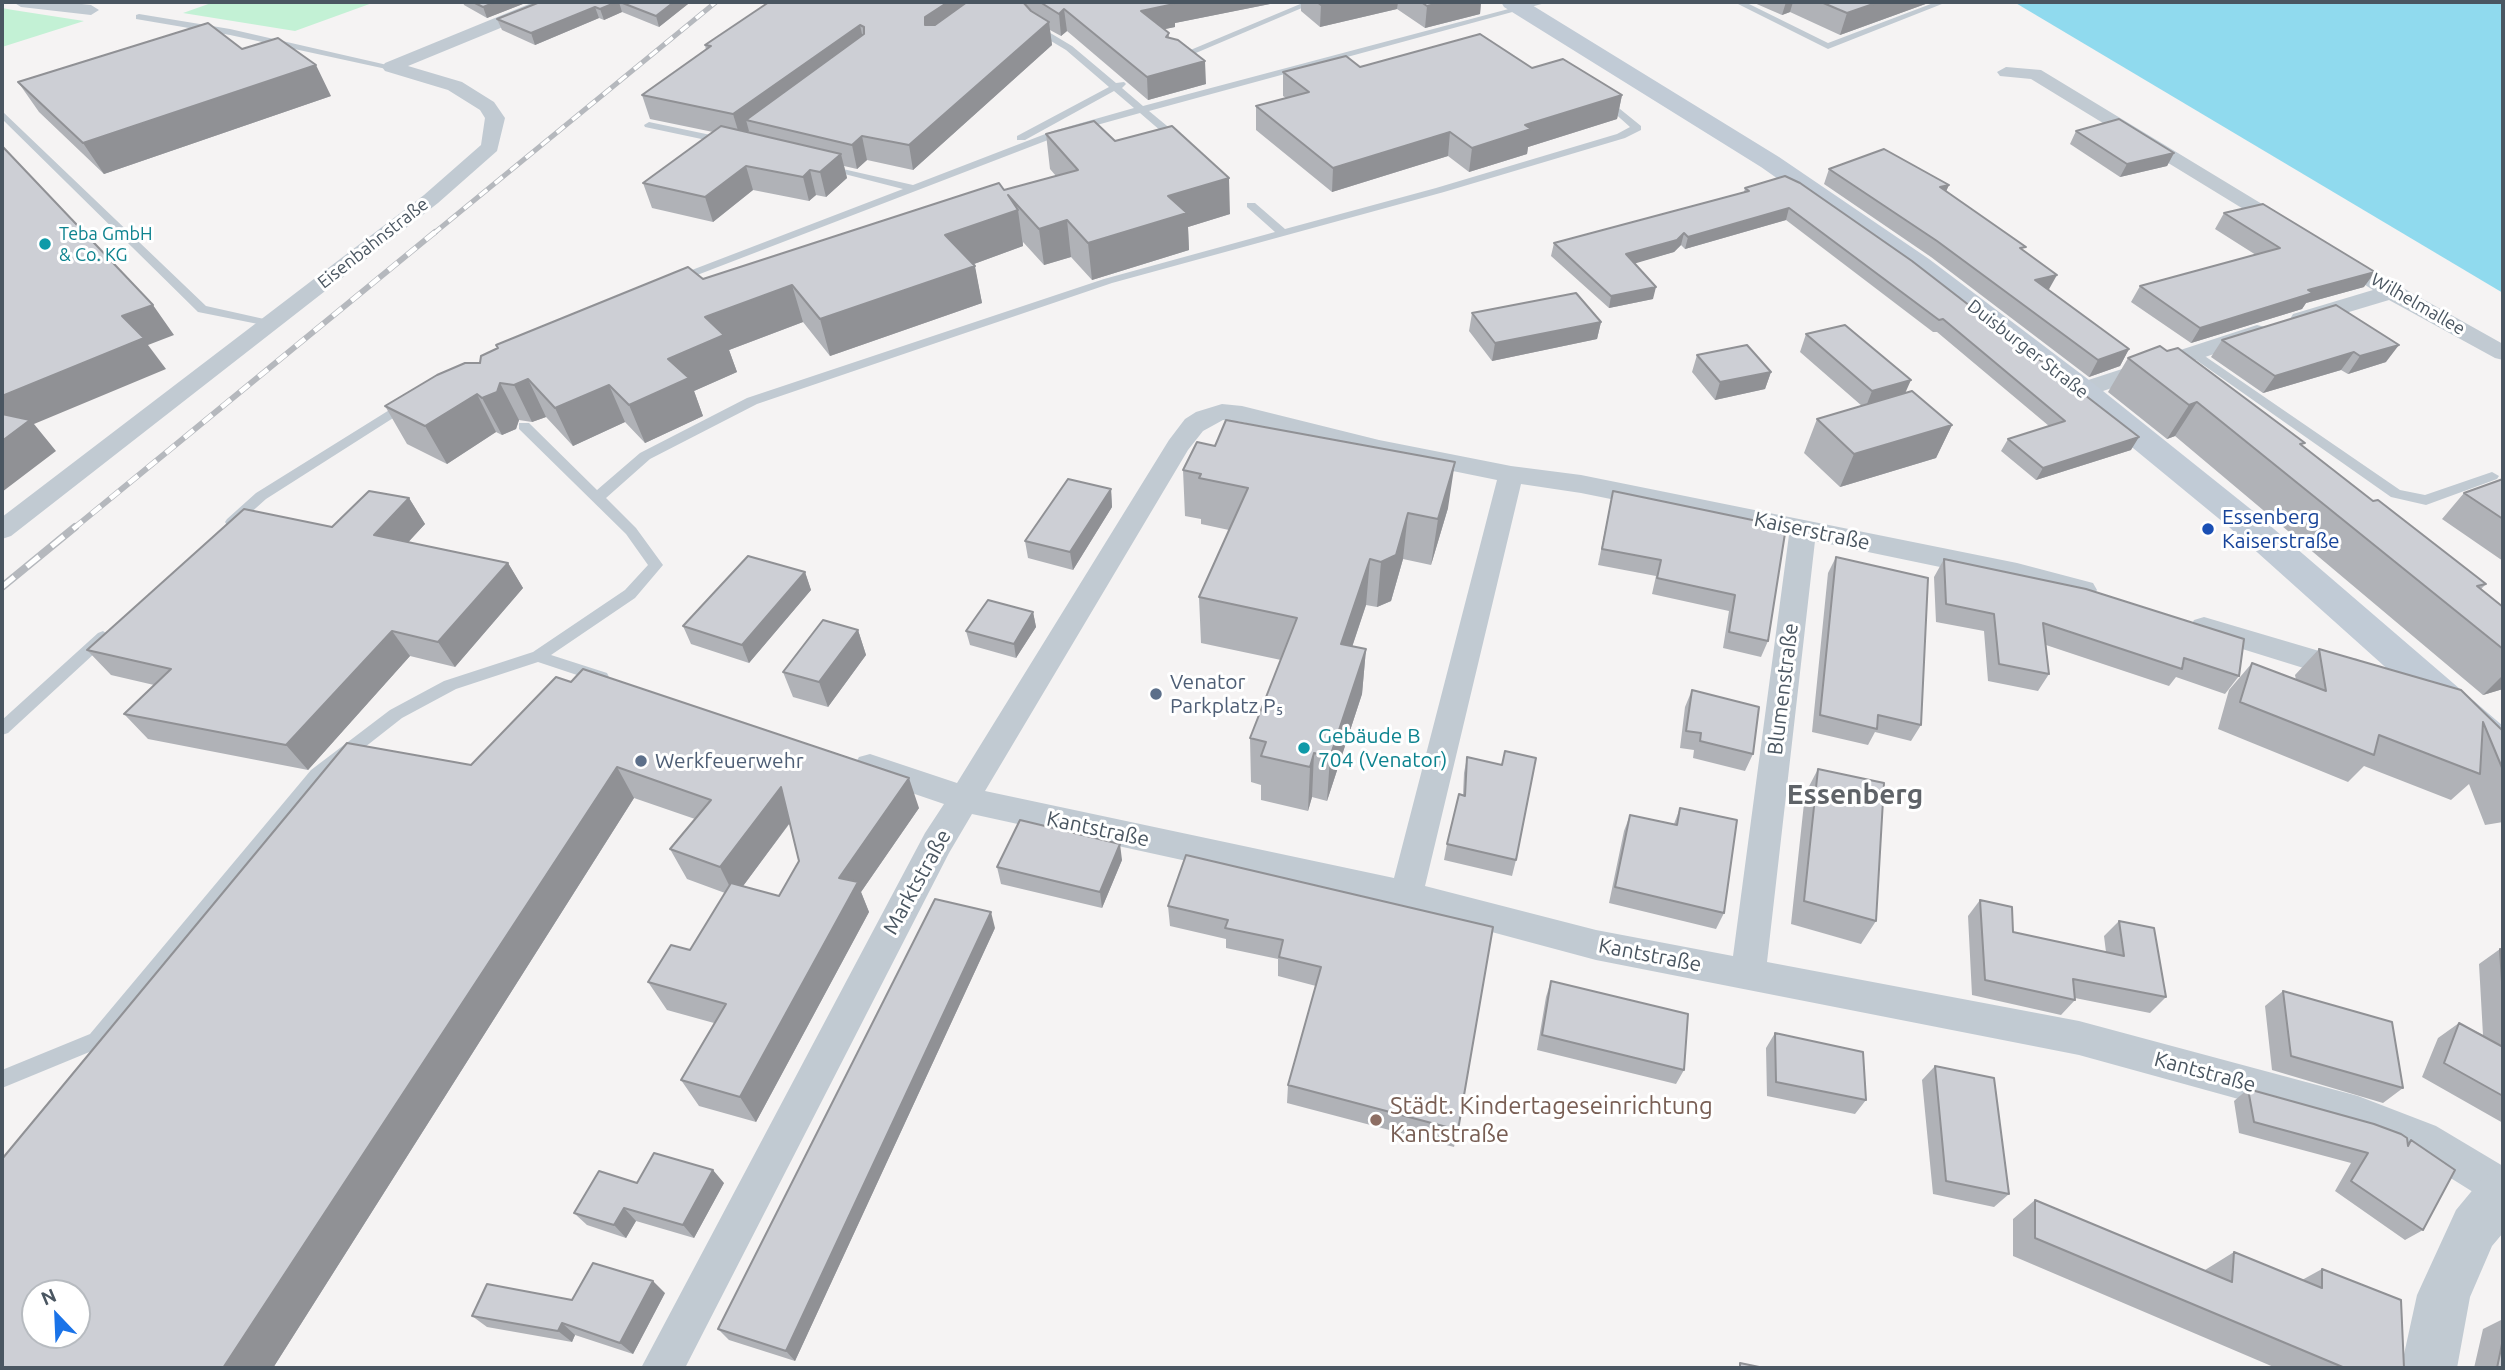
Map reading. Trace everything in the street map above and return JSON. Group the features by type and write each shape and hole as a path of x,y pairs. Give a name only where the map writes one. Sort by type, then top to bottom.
{"main road":[{"name":"Duisburger Straße","path":"1517,5 1770,162 1919,265 2082,390 2241,519 2414,668 2503,749"}],"street":[{"path":"21,2 91,10"},
{"path":"391,67 548,2"},
{"name":"Eisenbahnstraße","path":"2,530 431,199 490,147 495,118 487,106 456,86 391,67"},
{"path":"2006,72 2035,74 2301,236"},
{"name":"Wilhelmallee","path":"2325,250 2392,292 2503,353"},
{"path":"2082,390 2193,352 2392,292"},
{"name":"Kaiserstraße","path":"1205,417 1222,412 1242,414 1379,448 1511,474 1581,484 1803,529 2017,573 2108,597"},
{"name":"Marktstraße","path":"663,1368 930,855 1178,446 1194,425 1205,417"},
{"path":"1406,895 1511,474"},
{"name":"Blumenstraße","path":"1748,974 1803,529"},
{"path":"2186,621 2326,664 2373,671 2414,668"},
{"name":"Kantstraße","path":"839,756 979,803 1406,895 1596,945 2078,1038 2358,1114 2423,1139 2503,1191"},
{"path":"2429,1368 2444,1295 2474,1228 2503,1191"}],"lane":[{"path":"1014,2 1039,30 1069,48 1119,85 1184,146"},
{"path":"1174,59 1312,2"},
{"path":"669,283 1057,132 1517,5 1545,2"},
{"path":"1738,2 1828,46 1942,2"},
{"path":"139,17 243,34 391,67"},
{"path":"974,165 1119,85"},
{"path":"597,498 645,456 752,401 1108,281 1440,190 1621,136 1637,128 1600,95"},
{"path":"2,114 202,309 269,324"},
{"path":"649,125 741,145"},
{"path":"807,162 914,188"},
{"path":"1251,205 1283,233"},
{"path":"2193,352 2396,494 2426,500 2492,476"},
{"path":"220,533 261,496 413,399"},
{"path":"2,1079 97,1040 317,775 407,708 450,685 538,656 630,594 656,565 631,531 524,426"},
{"path":"2,729 116,624"},
{"path":"538,656 617,682"}],"green space":[{"path":"214,2 375,2 295,31 183,13"},
{"path":"2,8 13,10 84,21 2,47"}],"water":[{"path":"2014,2 2503,2 2503,293"}],"building":[{"path":"473,2 496,2 483,7"},
{"path":"540,2 617,2 600,9 595,7 531,33 497,19"},
{"path":"620,2 674,2 656,16"},
{"path":"769,2 948,2 925,17 925,25 935,25 967,2 1023,2 1031,11 1049,22 909,145 862,136 852,145 746,120 864,34 864,27 860,25 733,114 642,95 711,46 705,45"},
{"path":"1040,2 1171,2 1174,4 1141,11 1169,33 1166,37 1178,40 1205,61 1147,77 1064,9 1059,14"},
{"path":"1421,2 1443,2 1427,6"},
{"path":"1821,2 1879,2 1847,13"},
{"path":"208,23 242,49 278,38 316,65 83,143 18,82"},
{"path":"1480,34 1532,68 1563,59 1622,95 1525,125 1531,129 1472,148 1450,132 1333,168 1256,106 1309,92 1283,72 1346,56 1360,67"},
{"path":"2119,119 2174,153 2127,164 2076,131"},
{"path":"1094,121 1115,141 1172,126 1229,178 1168,196 1187,213 1088,243 1067,220 1039,229 1008,195 1018,210 945,235 975,266 820,319 792,285 705,317 724,335 668,359 689,378 629,405 609,385 555,408 528,379 514,385 500,383 497,392 482,398 477,394 425,426 385,406 437,375 465,363 480,363 481,356 498,348 496,345 688,267 703,279 999,183 1004,190 1078,170 1046,134"},
{"path":"721,126 841,154 820,172 810,170 803,177 746,166 705,197 643,183"},
{"name":"Teba GmbH & Co. KG","path":"2,146 153,305 122,316 144,338 2,396"},
{"path":"1884,149 1949,185 1940,187 2026,247 2020,248 2057,275 2035,280 2129,349 2098,360 1937,241 1829,169"},
{"path":"1785,176 1800,183 1912,261 2139,437 2043,468 2008,439 2065,421 1943,319 1939,320 1789,208 1688,237 1684,233 1677,240 1626,254 1656,287 1611,296 1554,243 1749,191 1745,188"},
{"path":"2263,204 2375,272 2308,290 2313,293 2200,328 2140,286 2280,248 2224,213"},
{"path":"1576,293 1601,322 1495,343 1472,313"},
{"path":"2336,305 2399,345 2360,356 2354,352 2275,376 2222,340"},
{"path":"1845,325 1911,380 1872,391 1806,334"},
{"path":"1747,345 1771,372 1720,382 1697,355"},
{"path":"2160,346 2167,351 2178,348 2305,443 2300,444 2373,501 2378,500 2486,584 2477,586 2503,607 2503,649 2197,402 2189,405 2128,358"},
{"path":"1912,391 1952,425 1854,454 1817,419"},
{"path":"2,414 30,420 2,441"},
{"path":"1226,420 1455,462 1438,519 1408,513 1396,555 1381,562 1370,559 1341,644 1366,649 1330,757 1314,753 1310,767 1261,756 1266,742 1250,738 1297,618 1199,597 1248,488 1199,478 1201,474 1183,470 1197,442 1215,446"},
{"path":"1068,479 1111,489 1070,552 1025,541"},
{"path":"2503,479 2503,519 2464,493"},
{"path":"369,491 409,498 374,535 508,563 438,642 392,631 286,745 124,714 171,669 87,650 244,509 332,527"},
{"path":"1613,491 1786,527 1768,641 1729,632 1735,595 1657,578 1661,560 1602,549"},
{"path":"748,556 805,572 742,645 683,626"},
{"path":"1836,557 1928,578 1921,725 1878,715 1877,729 1820,715"},
{"path":"1944,559 2086,589 2244,639 2239,676 2184,658 2182,669 2043,623 2049,674 1999,664 1994,614 1946,604"},
{"path":"988,600 1033,612 1014,644 966,631"},
{"path":"823,620 858,630 819,682 783,672"},
{"path":"2319,649 2461,690 2503,731 2503,770 2483,722 2480,774 2379,735 2374,755 2240,702 2252,663 2326,691"},
{"path":"583,669 909,778 839,878 858,882 740,1097 681,1080 726,1004 648,982 671,945 690,950 731,883 779,896 799,861 781,787 720,867 670,849 711,800 617,767 223,1368 2,1368 2,1159 347,743 471,765 556,677 571,682"},
{"path":"1692,690 1759,707 1753,754 1700,741 1701,733 1686,731"},
{"path":"1505,751 1536,758 1516,860 1447,844 1459,794 1465,796 1467,757 1502,765"},
{"path":"1818,769 1884,783 1876,921 1804,901"},
{"path":"1680,808 1737,820 1724,913 1615,887 1630,815 1677,825"},
{"path":"1020,820 1120,844 1100,892 997,867"},
{"path":"1186,855 1493,927 1458,1130 1288,1085 1321,967 1279,957 1283,940 1225,928 1228,920 1168,906"},
{"path":"935,899 991,912 786,1351 718,1329"},
{"path":"1980,900 2012,907 2013,932 2124,956 2119,921 2154,928 2166,997 2073,979 2075,1000 1985,980"},
{"path":"2500,949 2503,950 2503,999"},
{"path":"1551,981 1688,1014 1684,1070 1542,1035"},
{"path":"2283,991 2392,1022 2403,1088 2291,1056"},
{"path":"2459,1023 2503,1047 2503,1096 2444,1063"},
{"path":"1775,1033 1863,1052 1866,1100 1776,1082"},
{"path":"1935,1066 1994,1078 2009,1194 1946,1181"},
{"path":"2248,1089 2401,1134 2407,1138 2408,1146 2411,1140 2455,1170 2423,1230 2351,1181 2368,1153 2254,1122"},
{"path":"654,1153 713,1170 683,1225 624,1208 614,1225 574,1213 599,1171 637,1183"},
{"path":"2035,1200 2232,1282 2234,1252 2322,1288 2322,1269 2401,1300 2404,1368 2345,1368 2035,1238"},
{"path":"593,1263 653,1281 620,1343 562,1323 558,1331 472,1316 487,1284 572,1300"},
{"path":"2503,1339 2503,1368 2497,1368"},
{"path":"1740,1363 1764,1368 1740,1368"}],"railway":[{"path":"433,234 716,2"},
{"path":"73,529 435,232"},
{"path":"2,587 75,527"}],"place":[{"name":"Teba GmbH & Co. KG","path":"45,244"},
{"name":"Essenberg Kaiserstraße","path":"2208,529"},
{"name":"Venator Parkplatz P₅","path":"1156,694"},
{"name":"Gebäude B 704 (Venator)","path":"1304,748"},
{"name":"Werkfeuerwehr","path":"641,761"},
{"name":"Städt. Kindertageseinrichtung Kantstraße","path":"1376,1120"}],"district":[{"name":"Essenberg","path":"1855,795"}]}
